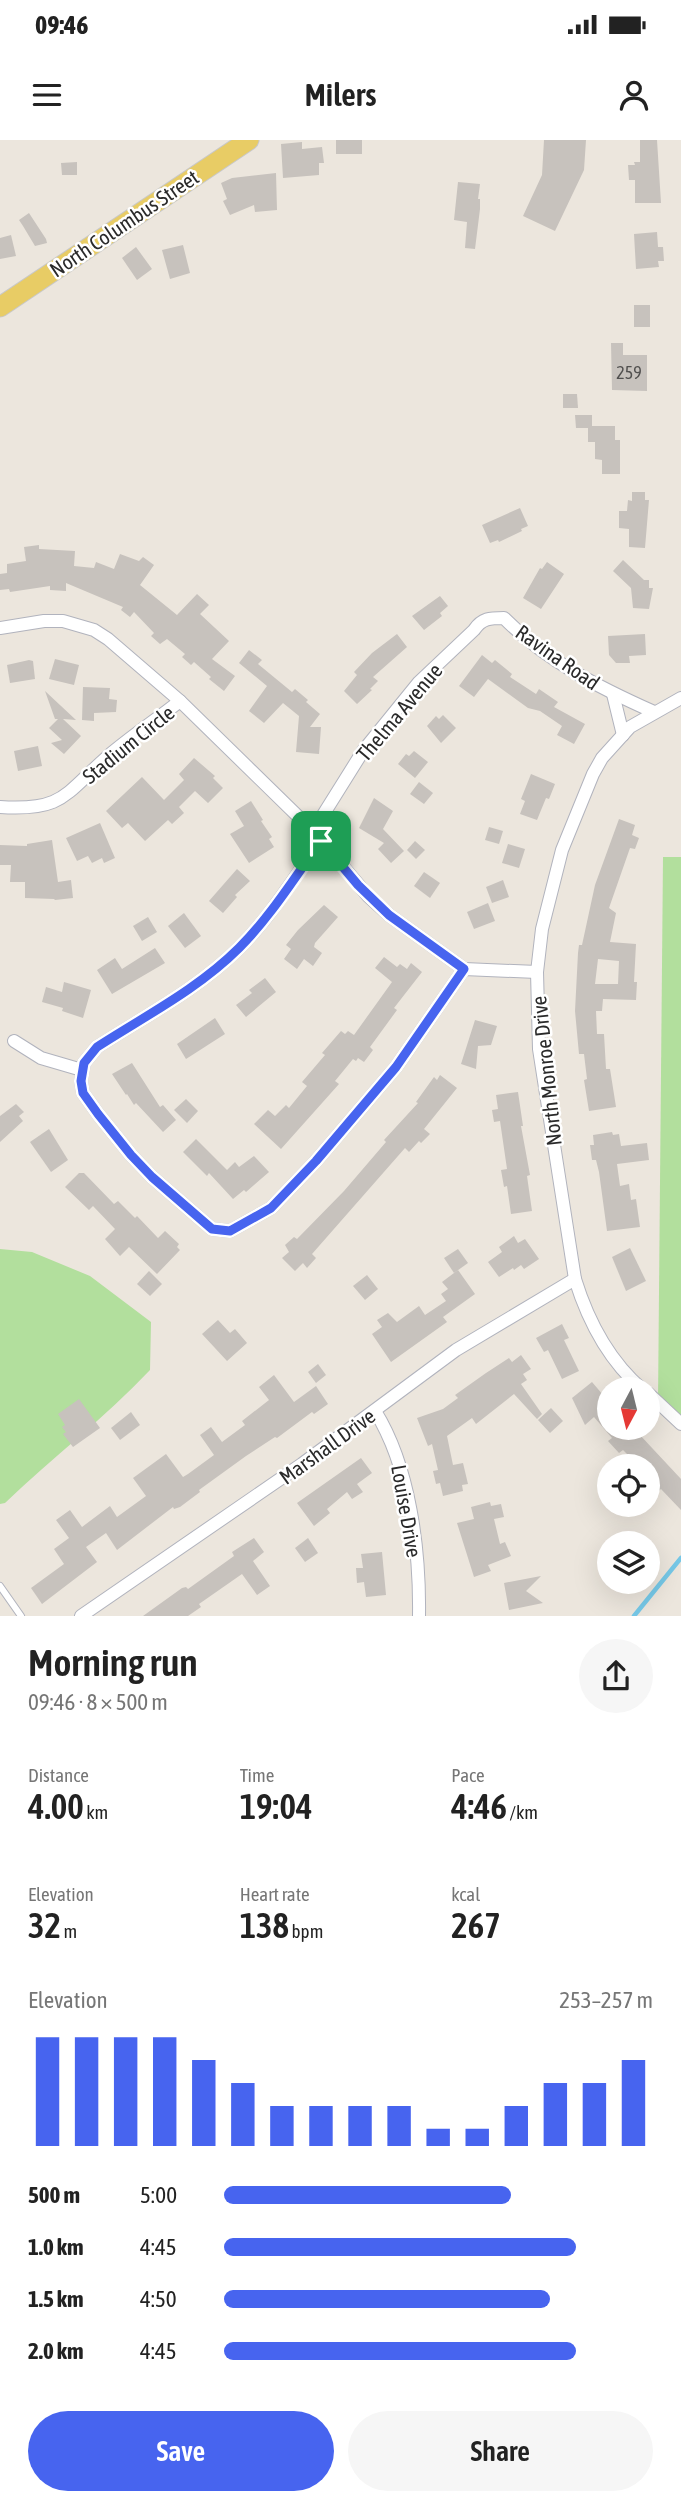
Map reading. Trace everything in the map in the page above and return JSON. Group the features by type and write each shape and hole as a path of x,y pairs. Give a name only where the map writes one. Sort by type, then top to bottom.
{"main road":[{"name":"North Columbus Street","path":"0,307 249,140"}],"street":[{"name":"Ravina Road","path":"504,618 540,650 576,673 613,694 654,712"},
{"name":"Thelma Avenue","path":"82,1070 97,1047 193,986 237,950 264,920 317,836 363,751 419,682 474,630 480,621 504,618"},
{"name":"Stadium Circle","path":"0,628 63,621 94,630 180,701 123,744 71,792 57,801 26,809 0,807"},
{"name":"Ravina Road","path":"613,694 623,735"},
{"name":"North Monroe Drive","path":"631,1377 600,1338 588,1316 575,1279 539,1049 537,972 548,902 562,850 593,774 602,758 623,735 654,712 681,698"},
{"path":"180,701 317,836 358,885 389,915 464,969 537,972"},
{"path":"14,1041 41,1059 82,1070 83,1093 131,1155 212,1229 230,1231 271,1208 316,1161 396,1067 464,969"},
{"name":"Marshall Drive","path":"81,1616 302,1464 456,1350 575,1279"},
{"path":"660,1404 681,1423"},
{"name":"Louise Drive","path":"375,1411 393,1443 405,1485 417,1571 419,1616"}],"lane":[{"path":"0,1586 21,1616"}],"green space":[{"path":"663,857 681,857 681,1425 660,1403"},
{"path":"0,1249 32,1252 90,1276 151,1322 150,1370 97,1421 5,1503 0,1504"}],"building":[{"path":"336,140 362,140 362,154 336,154"},
{"path":"544,140 586,140 584,170 555,231 523,216 542,175"},
{"path":"640,140 657,140 661,203 635,203 635,180 629,180 628,165 640,162"},
{"path":"302,142 302,149 322,147 324,163 319,163 319,175 283,178 281,144"},
{"path":"77,162 77,175 62,175 61,163"},
{"path":"276,173 277,210 255,212 254,205 230,215 223,201 227,199 221,183 232,178"},
{"path":"458,182 480,184 475,249 465,248 467,222 454,220"},
{"path":"29,213 47,243 35,246 19,220"},
{"path":"657,232 658,247 663,247 664,261 658,261 659,267 636,269 634,234"},
{"path":"11,235 16,256 0,259 0,238"},
{"path":"183,245 190,273 170,279 162,250"},
{"path":"136,247 152,269 137,280 122,258"},
{"path":"634,305 650,305 650,327 634,327"},
{"path":"611,343 623,343 623,355 647,355 647,391 612,390"},
{"path":"563,394 577,394 578,408 563,408"},
{"path":"575,415 592,415 592,426 615,426 615,440 620,440 620,474 602,474 602,460 595,459 595,442 588,442 588,428 576,428"},
{"path":"632,492 645,492 645,500 649,500 645,548 629,547 629,529 619,528 619,511 627,511 628,500 632,501"},
{"path":"520,508 528,526 499,542 490,543 482,525"},
{"path":"39,545 39,549 75,551 74,566 94,568 96,562 114,569 120,554 139,561 143,557 154,565 140,585 177,615 197,594 209,605 200,614 229,641 212,659 235,676 224,691 194,662 191,665 182,657 185,654 167,639 160,644 151,636 154,633 134,612 130,617 121,610 123,607 66,583 66,591 50,590 50,586 10,592 9,589 0,590 0,574 7,573 7,564 26,561 24,547"},
{"path":"623,560 644,580 649,580 649,588 653,588 649,609 633,608 631,588 613,571"},
{"path":"547,562 564,574 541,609 523,598 540,568"},
{"path":"440,596 448,606 440,613 442,616 424,630 412,616"},
{"path":"397,634 407,647 373,677 378,681 357,704 344,691 357,675 354,672 372,653"},
{"path":"645,634 646,655 629,656 630,663 616,663 609,655 608,636"},
{"path":"249,650 262,660 258,664 292,692 295,689 320,714 310,727 321,727 319,754 296,752 299,716 283,703 264,723 249,711 267,686 239,663"},
{"path":"482,655 492,663 495,660 512,674 510,677 536,694 539,689 558,702 554,707 585,724 574,744 557,735 562,726 540,711 528,708 488,679 474,697 459,686"},
{"path":"55,659 79,665 74,685 49,679"},
{"path":"33,661 35,679 10,683 7,665"},
{"path":"83,687 110,688 109,699 117,700 116,712 94,713 94,721 82,720"},
{"path":"45,691 76,720 63,719 81,736 64,754 51,743 62,740 49,728 58,719 55,719"},
{"path":"443,715 456,728 441,743 427,726 436,716 439,719"},
{"path":"38,746 42,766 18,771 14,751"},
{"path":"414,751 428,762 415,778 398,764 406,754 409,756"},
{"path":"194,758 215,776 213,778 223,788 208,803 195,791 179,807 184,813 172,824 168,820 145,841 128,823 122,828 106,811 142,777 164,800 184,780 179,774"},
{"path":"531,774 555,784 537,820 520,814 525,801 521,799"},
{"path":"419,782 433,793 424,804 410,794"},
{"path":"374,798 393,811 383,829 404,851 391,863 378,849 384,843 359,828"},
{"path":"251,801 272,837 269,839 274,847 249,863 230,834 244,826 235,811"},
{"path":"619,819 635,825 632,835 639,838 635,849 630,848 609,908 616,913 610,942 636,944 636,1000 603,999 602,1011 596,1011 597,1034 604,1034 606,1069 610,1069 616,1107 589,1111 584,1080 587,1079 584,1054 579,1054 575,1011 579,945 582,945 595,885","holes":["598,959 619,961 618,984 595,984"]},
{"path":"100,823 115,858 104,863 102,858 92,863 88,856 77,861 66,838"},
{"path":"489,827 503,831 499,844 485,840"},
{"path":"52,840 58,882 71,880 73,898 25,898 25,882 10,882 11,865 0,865 0,845 27,846"},
{"path":"415,841 425,850 416,859 407,850"},
{"path":"508,844 525,849 519,868 502,863"},
{"path":"237,869 250,881 235,895 237,897 223,913 209,901"},
{"path":"424,872 440,883 430,898 414,886"},
{"path":"503,880 509,897 492,903 486,887"},
{"path":"488,903 495,921 474,929 467,912"},
{"path":"324,905 338,917 315,943 314,947 322,953 313,966 304,959 297,969 284,959 291,949 286,945"},
{"path":"184,913 201,936 185,948 168,926"},
{"path":"148,917 157,932 142,941 133,926"},
{"path":"155,948 165,963 112,994 97,970 115,958 122,969"},
{"path":"384,957 397,967 400,964 407,969 411,963 422,972 394,1008 397,1010 370,1047 373,1050 364,1062 358,1058 356,1061 353,1059 335,1081 339,1084 281,1149 254,1124 268,1110 275,1116 286,1105 289,1108 307,1086 302,1082 341,1031 354,1035 392,982 375,968"},
{"path":"265,978 276,992 246,1017 236,1005 252,993 249,990"},
{"path":"64,982 91,990 83,1018 42,1002 46,987 62,992"},
{"path":"215,1018 225,1034 186,1059 177,1044"},
{"path":"475,1020 497,1026 491,1045 478,1046 476,1069 461,1064"},
{"path":"132,1063 160,1107 163,1105 176,1120 163,1132 136,1103 134,1105 112,1074"},
{"path":"440,1075 457,1088 424,1129 430,1134 409,1152 405,1148 312,1254 316,1258 307,1268 303,1263 295,1271 282,1258 289,1252 285,1245 294,1237 297,1239 344,1191 386,1142 384,1140 418,1103 416,1102 434,1077 437,1080"},
{"path":"518,1092 530,1175 527,1176 532,1211 511,1214 507,1186 504,1187 501,1170 507,1169 500,1121 494,1122 492,1110 498,1109 496,1095"},
{"path":"186,1099 198,1111 187,1123 174,1110"},
{"path":"16,1104 24,1112 19,1116 23,1121 0,1142 0,1116"},
{"path":"49,1129 68,1160 51,1172 30,1142"},
{"path":"612,1132 613,1135 619,1134 621,1146 647,1143 649,1160 617,1164 620,1186 629,1184 631,1200 636,1199 640,1227 607,1231 599,1172 596,1160 592,1160 590,1145 594,1145 593,1135"},
{"path":"196,1139 227,1170 235,1162 239,1167 254,1156 269,1172 246,1192 244,1190 233,1199 209,1173 207,1176 183,1152"},
{"path":"79,1173 84,1173 114,1204 118,1201 135,1218 137,1216 158,1238 165,1231 179,1244 177,1247 180,1250 157,1274 129,1247 120,1256 105,1239 115,1229 93,1206 89,1210 65,1187"},
{"path":"514,1236 518,1243 525,1239 539,1259 524,1269 521,1265 499,1277 488,1262 502,1252 499,1247"},
{"path":"630,1248 646,1281 626,1291 612,1257"},
{"path":"458,1249 468,1263 454,1273 444,1258"},
{"path":"458,1270 475,1294 443,1317 447,1322 391,1362 372,1334 382,1327 377,1320 388,1313 397,1322 419,1306 425,1315 446,1301 441,1294 448,1289 442,1282"},
{"path":"149,1271 162,1284 150,1296 137,1284"},
{"path":"367,1275 378,1289 365,1300 353,1286"},
{"path":"218,1320 230,1333 235,1329 247,1343 227,1361 202,1334"},
{"path":"562,1324 569,1338 564,1340 579,1371 562,1379 548,1350 544,1352 536,1338"},
{"path":"521,1355 531,1369 523,1374 527,1380 521,1384 542,1414 537,1419 514,1394 476,1424 472,1418 447,1436 453,1465 463,1463 468,1484 462,1485 463,1491 443,1496 433,1471 438,1470 432,1444 428,1446 417,1418 443,1409 458,1398 455,1395 486,1373 509,1358 512,1362"},
{"path":"318,1364 326,1375 316,1383 308,1372"},
{"path":"274,1375 294,1402 316,1386 328,1404 246,1456 180,1507 173,1507 117,1550 106,1533 86,1547 97,1562 42,1604 31,1588 64,1564 54,1549 69,1538 56,1520 70,1510 82,1527 110,1506 117,1517 146,1496 133,1478 166,1454 183,1477 188,1474 214,1455 200,1435 211,1427 222,1442 245,1425 242,1421 269,1400 259,1387"},
{"path":"592,1382 597,1388 597,1420 594,1417 585,1425 572,1398"},
{"path":"79,1399 100,1428 73,1447 63,1434 66,1432 62,1427 65,1425 58,1414"},
{"path":"551,1408 563,1421 550,1433 538,1420"},
{"path":"131,1412 140,1425 120,1440 111,1428"},
{"path":"645,1440 658,1454 627,1454 623,1450 619,1453 608,1441"},
{"path":"660,1456 681,1479 681,1510 661,1489"},
{"path":"361,1458 372,1473 357,1484 363,1492 352,1499 347,1492 327,1509 330,1513 314,1526 297,1503"},
{"path":"490,1502 491,1506 501,1504 504,1517 494,1519 500,1544 505,1542 511,1556 488,1565 491,1571 474,1577 457,1523 474,1519 471,1507"},
{"path":"254,1538 264,1552 253,1561 270,1586 257,1595 242,1574 199,1604 201,1607 188,1616 143,1616 182,1588 188,1589 234,1556 232,1552"},
{"path":"308,1538 318,1553 305,1562 295,1548"},
{"path":"382,1552 386,1595 366,1597 364,1582 357,1583 356,1568 363,1568 361,1554"},
{"path":"541,1576 526,1591 543,1603 509,1610 504,1583"}],"waterway":[{"path":"634,1616 681,1558"}],"route":[{"path":"321,841 368,896 389,915 464,969 396,1067 294,1185 271,1208 230,1231 212,1229 152,1177 117,1139 83,1093 82,1070 84,1063 97,1047 193,986 237,950 264,920 321,841"}]}
